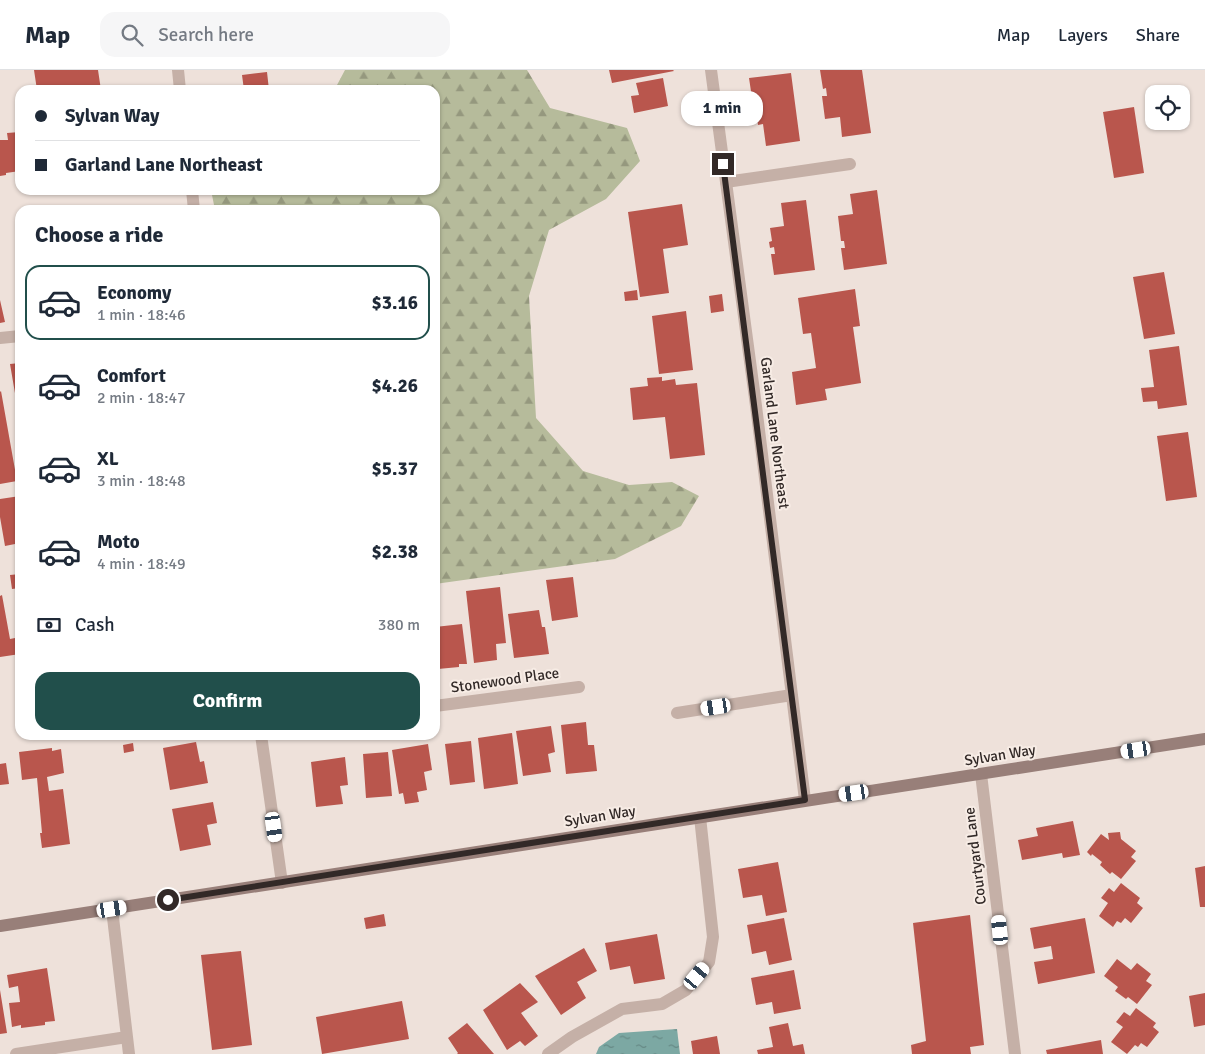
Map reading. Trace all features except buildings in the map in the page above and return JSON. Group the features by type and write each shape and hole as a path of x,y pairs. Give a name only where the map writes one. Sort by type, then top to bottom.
{"main road":[{"name":"Sylvan Way","path":"0,926 1205,739"}],"street":[{"path":"178,70 180,85"},
{"name":"Garland Lane Northeast","path":"711,70 805,800"},
{"path":"726,182 850,164"},
{"path":"0,338 15,336"},
{"name":"Stonewood Place","path":"440,705 579,687"},
{"path":"677,713 792,696"},
{"path":"262,740 282,882"},
{"name":"Courtyard Lane","path":"981,774 1015,1054"},
{"path":"548,1054 572,1037 622,1009 662,1004 686,990 709,962 713,937 700,817"},
{"path":"112,909 129,1054"},
{"path":"16,1054 127,1037"}],"green space":[{"path":"345,70 527,70 550,108 627,128 640,161 606,199 549,230 529,296 536,418 583,471 629,485 672,482 699,496 681,526 615,559 440,583 440,205 214,205 212,195 440,195 440,85 337,85"}],"water":[{"path":"677,1029 680,1054 596,1054 599,1047 619,1033"}],"route":[{"path":"168,900 805,800 723,164"}]}
